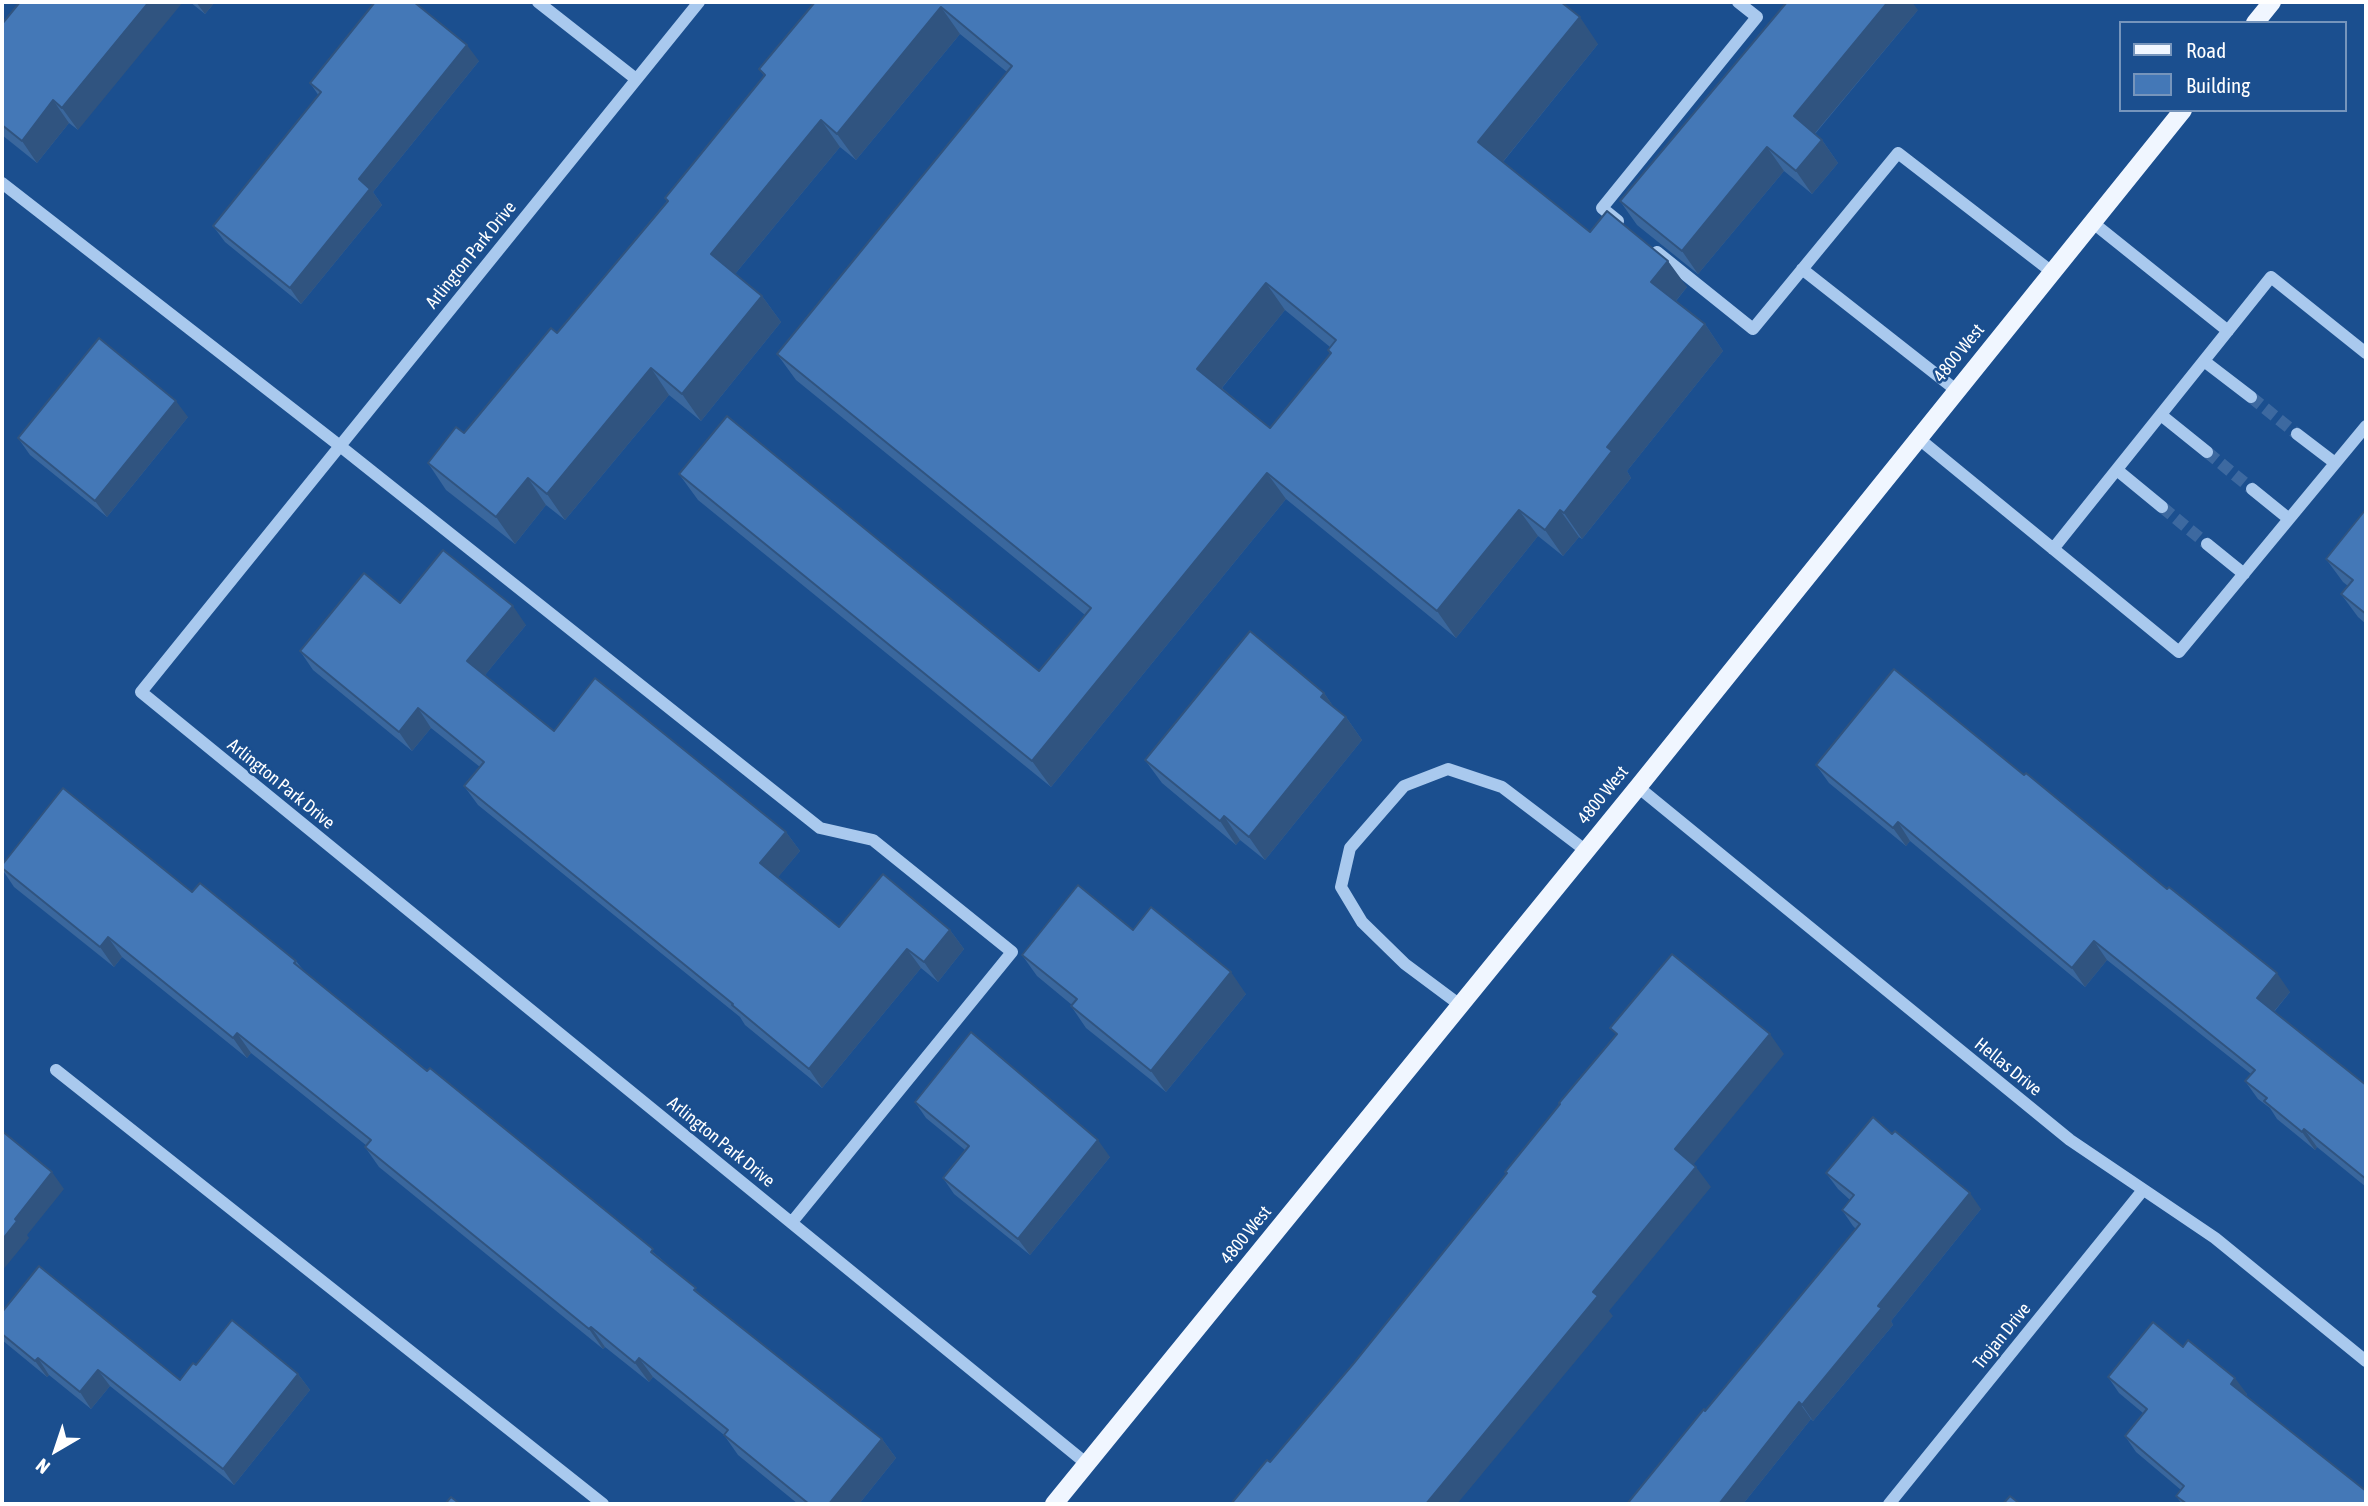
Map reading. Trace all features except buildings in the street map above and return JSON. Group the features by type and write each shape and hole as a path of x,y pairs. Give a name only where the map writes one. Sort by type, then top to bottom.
{"main road":[{"path":"2257,21 2272,2"},
{"name":"4800 West","path":"1054,1504 1638,787 2181,112"}],"street":[{"path":"538,2 636,79"},
{"name":"Arlington Park Drive","path":"699,2 141,692 1087,1464"},
{"path":"1624,225 1602,208 1757,17 1738,2"},
{"path":"1645,242 1753,329 1898,153 2052,272"},
{"path":"2,183 340,446 820,828 873,840 1012,951 792,1222"},
{"path":"2092,222 2228,331"},
{"path":"1802,269 1956,390"},
{"path":"2053,549 2271,277 2366,353"},
{"path":"2204,361 2251,397"},
{"path":"2161,415 2207,452"},
{"path":"1918,438 2179,652 2366,426"},
{"path":"2297,434 2335,463"},
{"path":"2117,470 2162,507"},
{"path":"2252,489 2289,519"},
{"path":"2207,544 2244,574"},
{"path":"1460,1005 1405,964 1362,922 1341,887 1350,848 1404,786 1448,769 1502,787 1585,850"},
{"name":"Hellas Drive","path":"1638,787 2070,1140 2215,1238 2366,1361"},
{"path":"56,1070 603,1504"},
{"name":"Trojan Drive","path":"1889,1504 2143,1190"}],"tunnel":[{"path":"2251,397 2297,434"},
{"path":"2207,452 2252,489"},
{"path":"2162,507 2207,544"}]}
